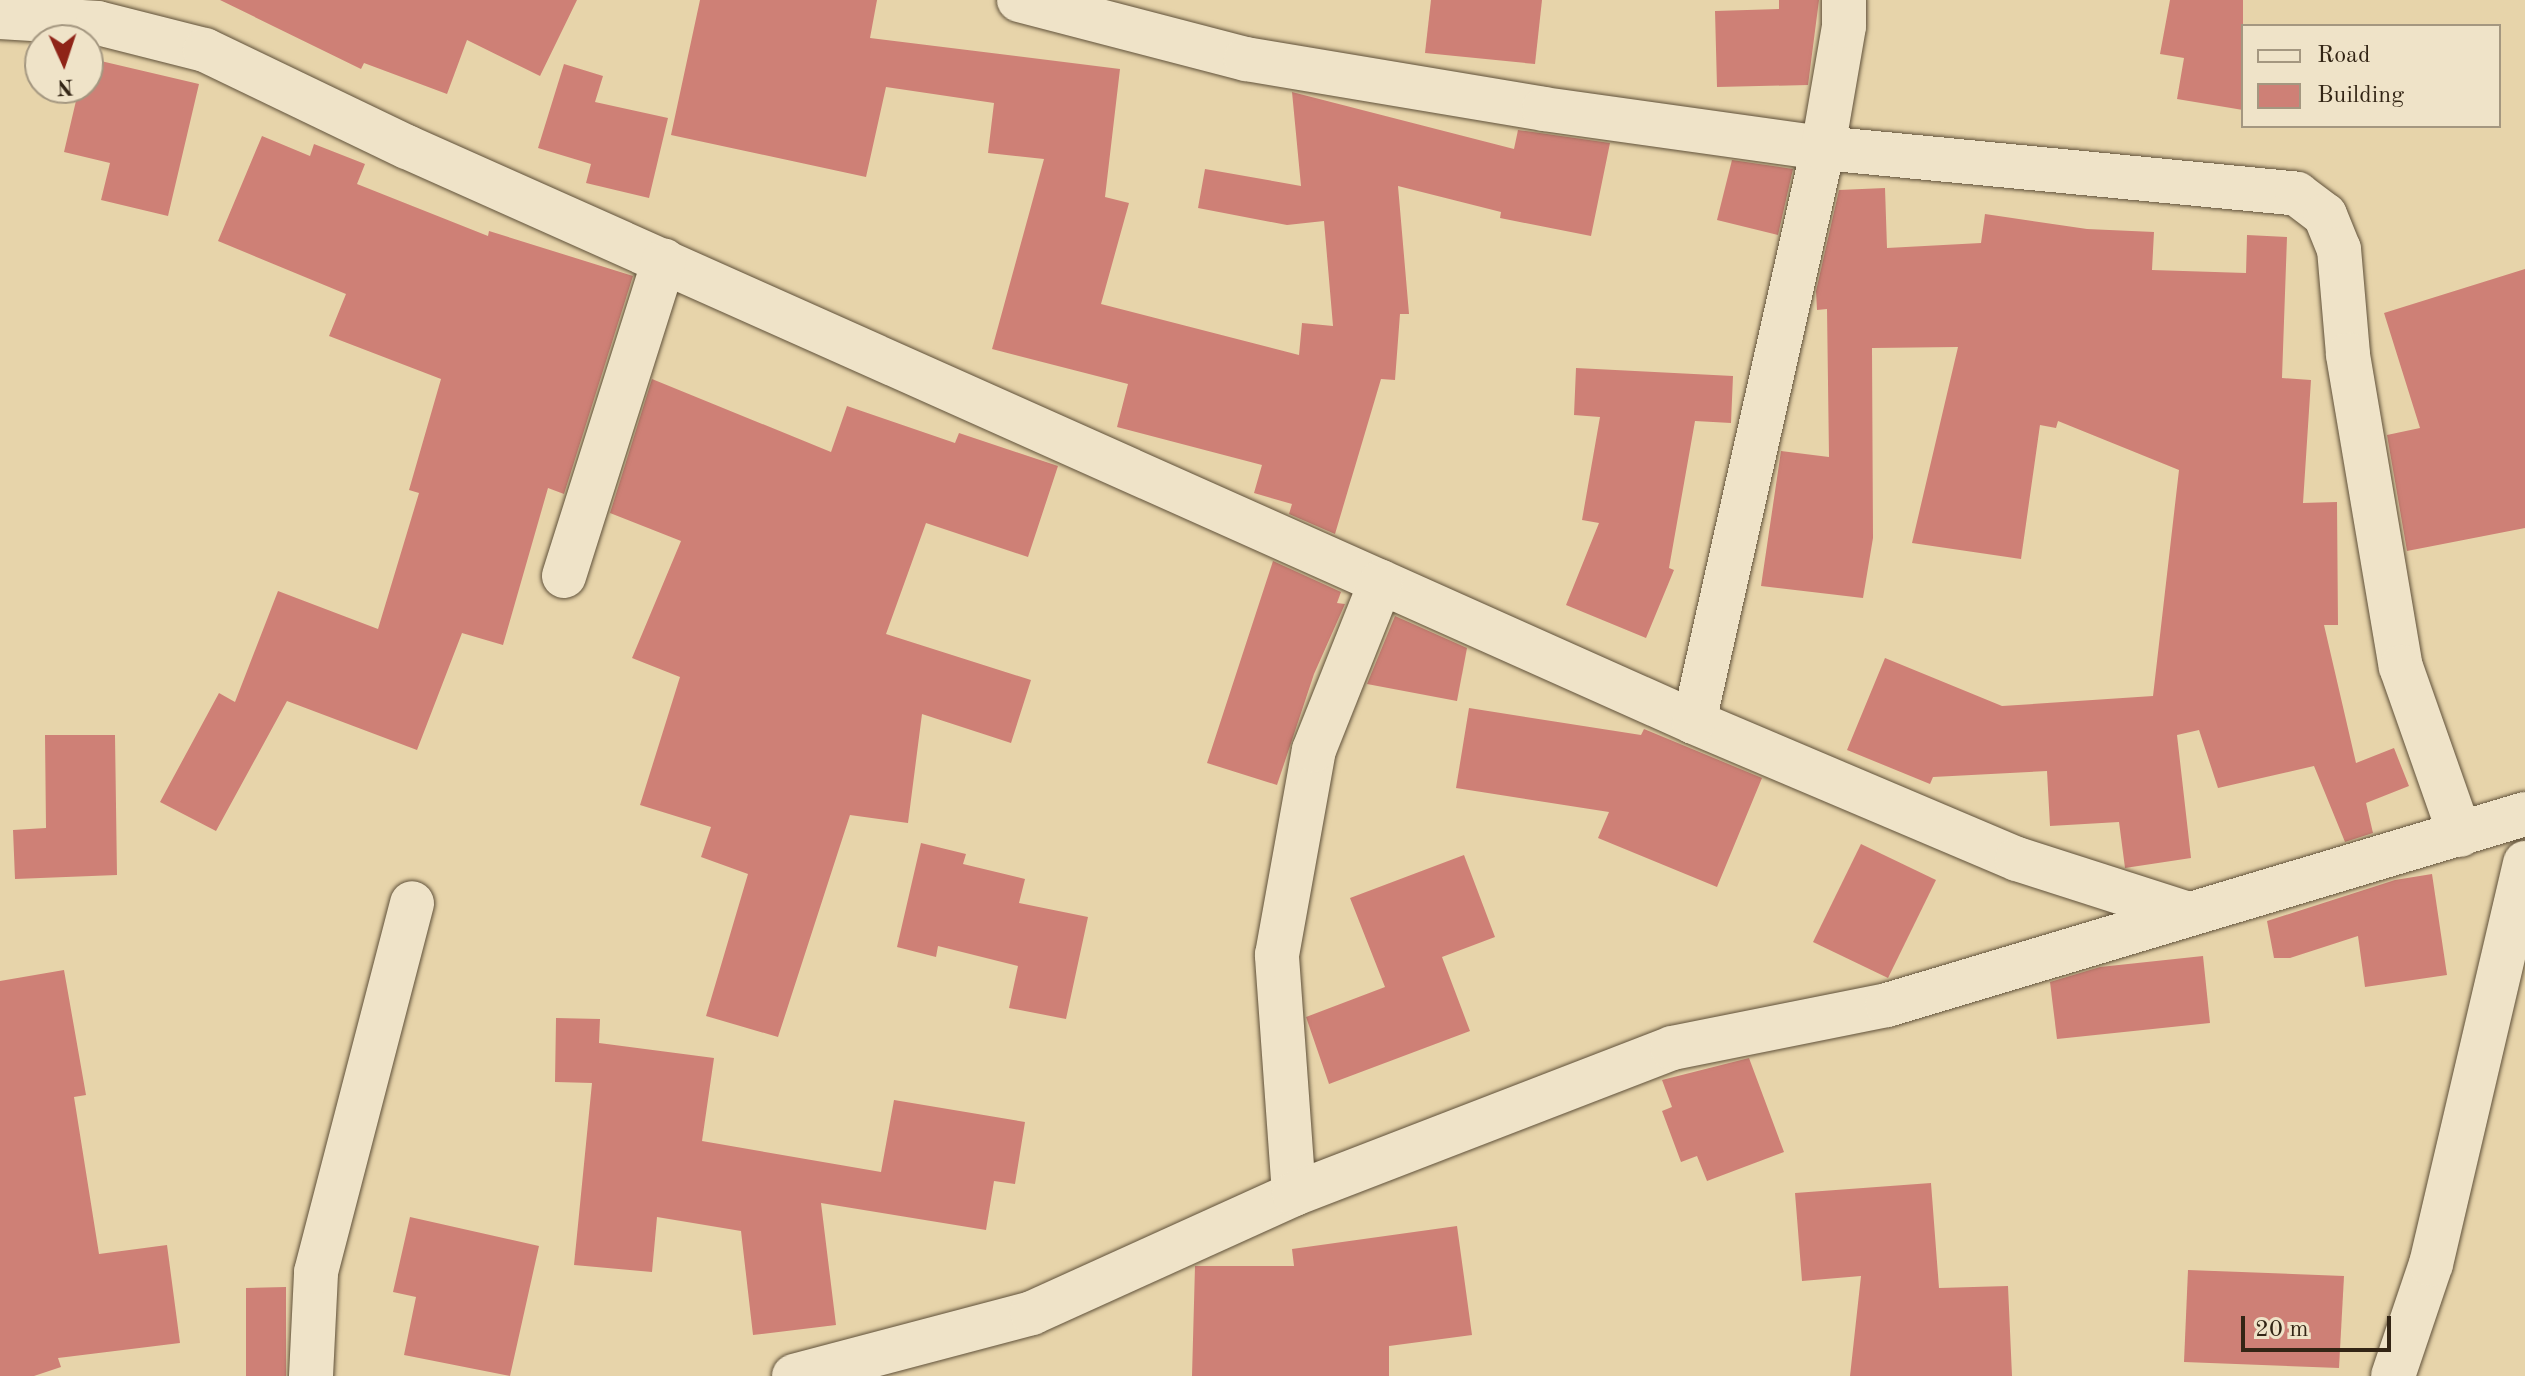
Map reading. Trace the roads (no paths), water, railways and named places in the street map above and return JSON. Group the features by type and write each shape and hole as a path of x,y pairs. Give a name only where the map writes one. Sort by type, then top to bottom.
{"street":[{"path":"1019,0 1246,59 1544,109 1823,148 2297,194 2325,215 2339,249 2348,355 2401,667 2460,835"},
{"path":"1694,722 1823,148 1844,0"},
{"path":"0,17 98,23 205,50 407,147 1694,722 2017,859 2185,913"},
{"path":"564,576 664,260"},
{"path":"1294,1194 1277,955 1314,750 1381,582"},
{"path":"794,1376 1032,1313 1294,1194 1672,1048 1887,1005 2185,913 2525,814"},
{"path":"2393,1376 2431,1264 2525,863"},
{"path":"311,1376 316,1272 412,903"}]}
